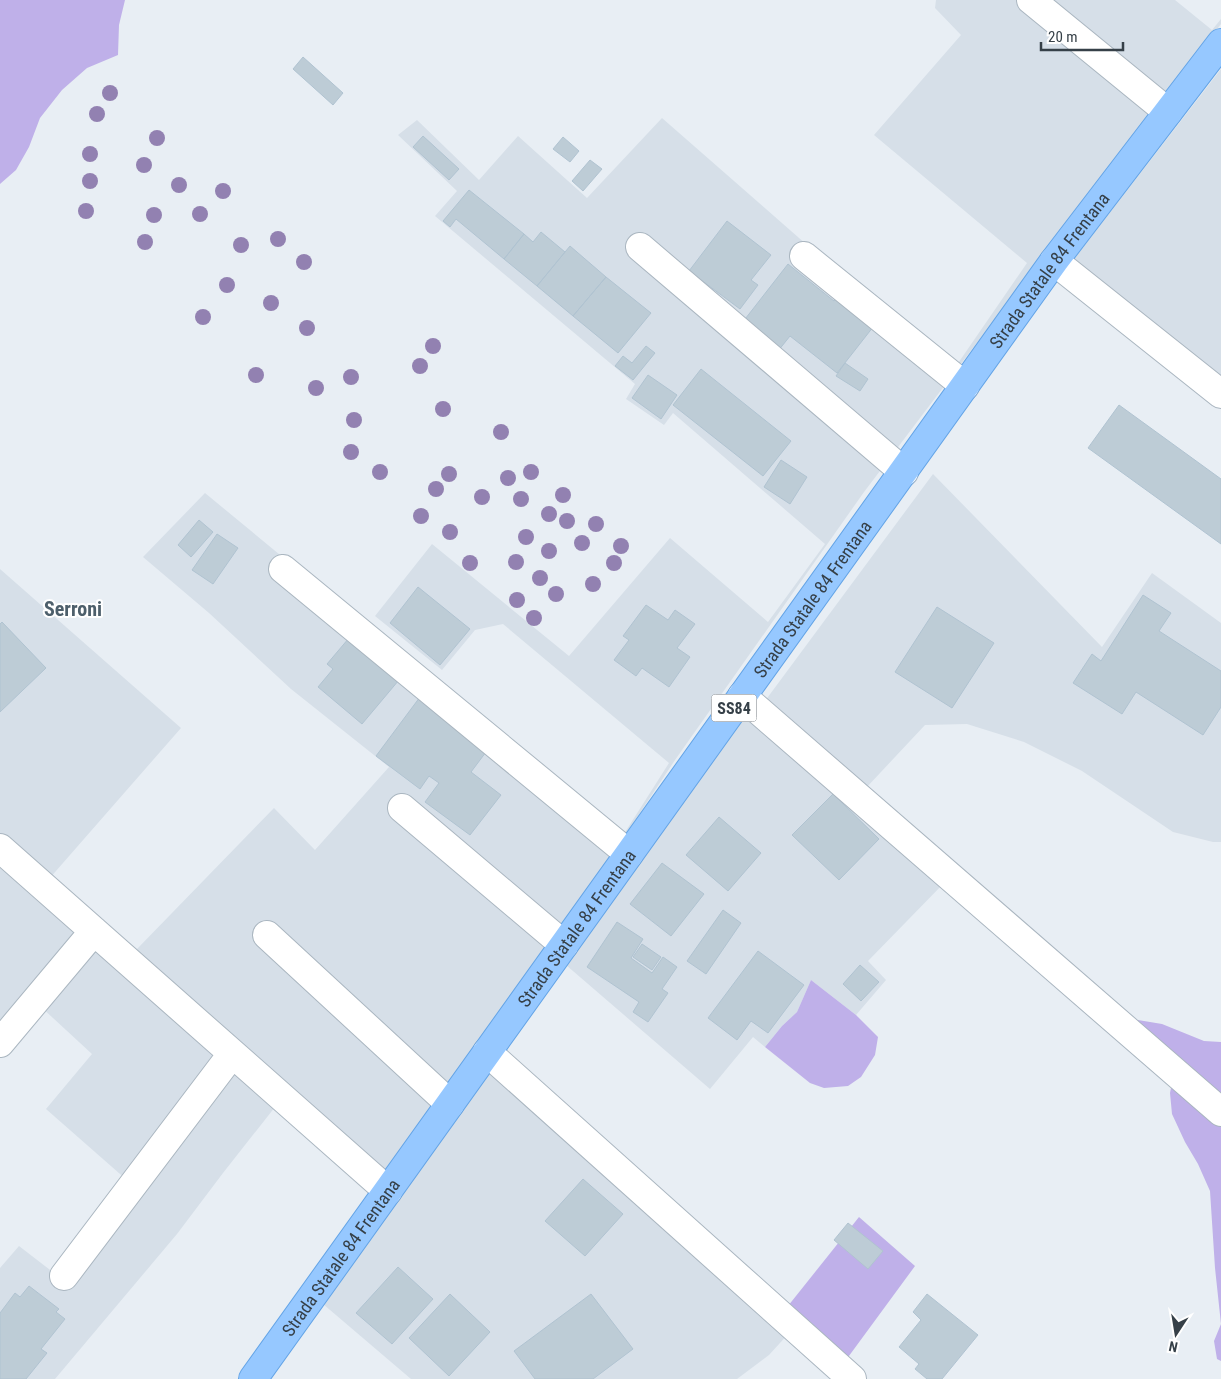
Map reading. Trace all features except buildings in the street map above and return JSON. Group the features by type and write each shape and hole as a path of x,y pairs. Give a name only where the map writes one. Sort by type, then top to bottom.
{"main road":[{"name":"Strada Statale 84 Frentana","path":"253,1379 1054,261 1221,43"}],"street":[{"path":"1031,0 1168,112"},
{"path":"640,247 904,472"},
{"path":"804,256 965,386"},
{"path":"1054,261 1221,394"},
{"path":"283,569 630,854"},
{"path":"742,696 1221,1112"},
{"path":"402,808 564,945"},
{"path":"0,848 388,1191"},
{"path":"0,1042 94,931"},
{"path":"267,935 450,1104"},
{"path":"487,1052 852,1379"},
{"path":"64,1276 232,1054"}],"shaded area":[{"path":"0,0 125,0 119,25 118,55 87,68 62,90 40,118 29,147 16,170 0,184"},
{"path":"936,0 1175,0 1212,30 1221,19 1221,24 1141,126 864,492 675,760 584,897 370,1190 275,1107 177,1234 55,1379 0,1379 0,1268 19,1246 54,1273 128,1181 46,1109 92,1054 40,1006 0,1053 0,569 181,728 49,879 137,949 274,808 315,850 389,767 291,689 209,613 143,557 205,493 622,837 669,763 503,624 475,630 442,670 375,616 432,544 569,656 670,538 768,622 825,544 673,413 664,425 626,399 635,384 435,216 457,191 398,135 417,120 479,180 518,136 587,198 662,118 952,372 1027,263 874,135 961,35 935,8"},
{"path":"1221,69 1221,385 1071,263"},
{"path":"933,474 1102,647 1152,573 1221,623 1221,842 1213,842 1173,832 1082,771 1024,742 967,724 925,725 866,788 765,701"},
{"path":"749,706 945,882 868,961 886,980 856,1015 811,980 797,1012 782,1026 765,1047 753,1037 710,1089 566,965"},
{"path":"811,980 856,1015 878,1037 875,1055 861,1077 848,1086 824,1088 810,1083 765,1047 782,1026 797,1012"},
{"path":"1126,1018 1162,1024 1204,1041 1221,1042 1221,1324 1210,1191 1172,1114 1170,1093 1176,1063"},
{"path":"492,1067 790,1332 769,1355 737,1379 411,1379 323,1304"},
{"path":"859,1217 915,1266 846,1360 784,1311"},
{"path":"1221,1324 1221,1361 1217,1359 1214,1341"}],"district":[{"name":"Serroni","path":"73,609"}]}
